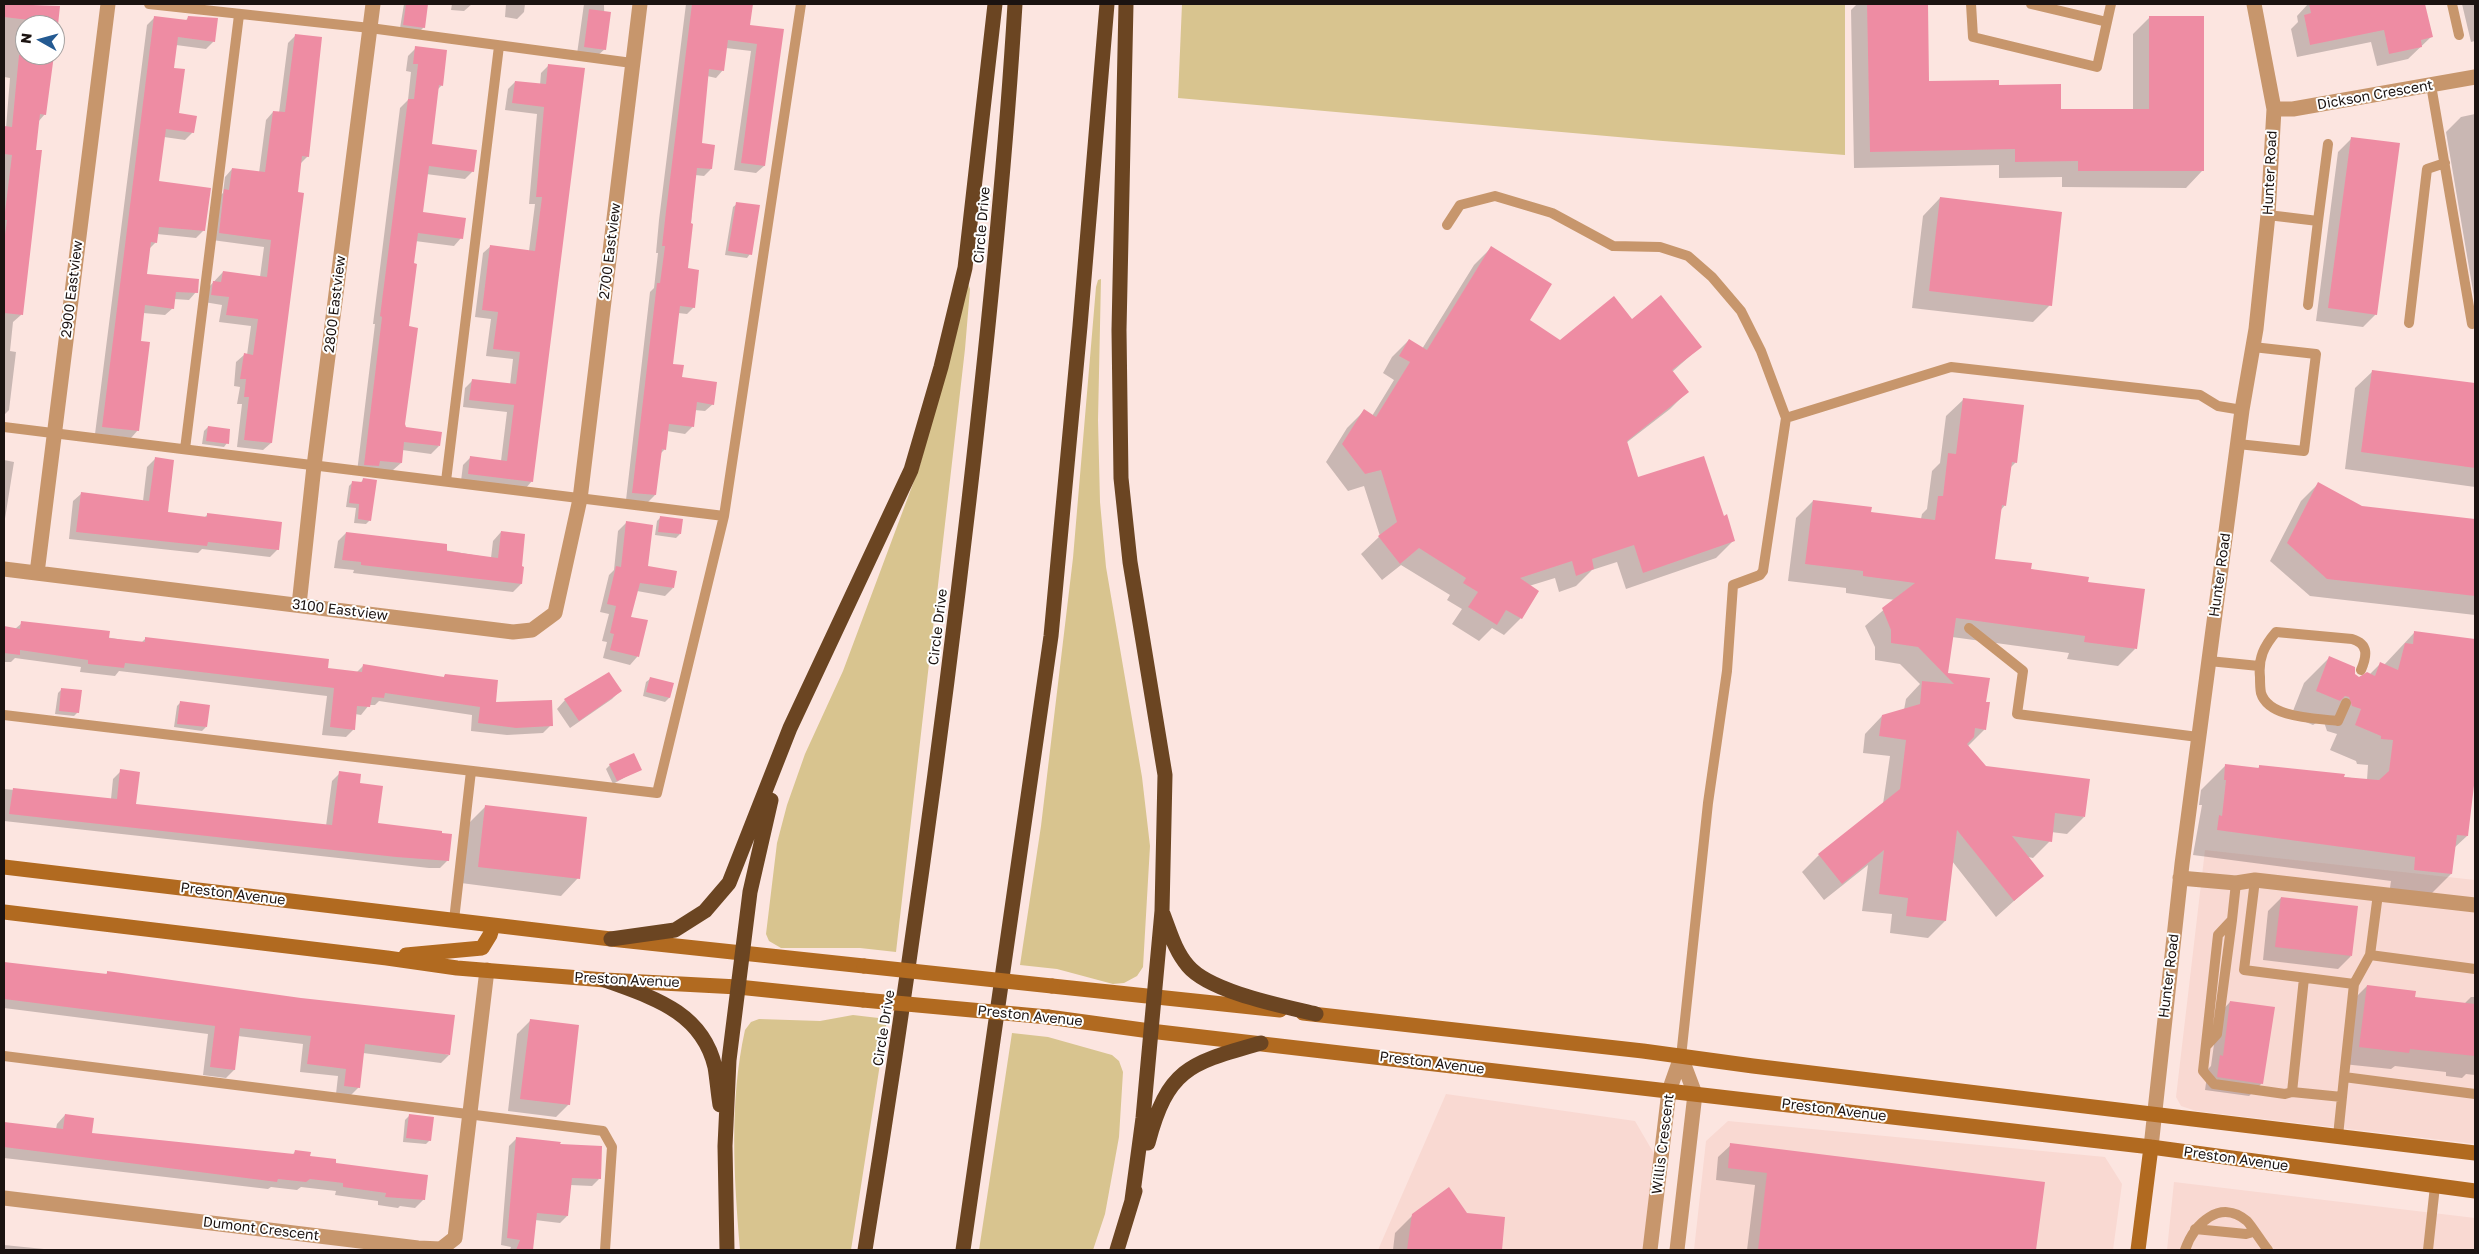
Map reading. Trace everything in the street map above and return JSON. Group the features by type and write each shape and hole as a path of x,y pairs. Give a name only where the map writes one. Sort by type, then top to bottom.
{"highway":[{"path":"611,939 675,930 705,911 729,883 790,728 910,470 941,367 965,268 995,4"},
{"name":"Circle Drive","path":"865,1250 902,1020 956,615 992,298 1014,4"},
{"path":"963,1250 1051,636 1080,326 1107,4"},
{"path":"1126,4 1119,330 1121,478 1130,562 1165,775 1162,911 1143,1118 1132,1200"},
{"path":"727,1250 725,1146 728,1060 750,892 761,836 790,728"},
{"path":"1162,911 1179,952 1193,972 1210,981 1250,996 1316,1014"},
{"path":"605,980 661,1000 684,1018 700,1036 714,1065 725,1146"},
{"path":"1117,1250 1162,1098 1177,1078 1200,1063 1261,1043"}],"main road":[{"name":"Preston Avenue","path":"4,867 611,939 1316,1014 2475,1153"},
{"name":"Preston Avenue","path":"4,912 457,968 605,980 738,987 1048,1017 1150,1031 2151,1147 2475,1191"},
{"name":"Preston Avenue","path":"387,958 482,948 490,935 493,925"},
{"path":"2138,1250 2151,1147"}],"street":[{"name":"2900 Eastview","path":"37,574 108,4"},
{"name":"2800 Eastview","path":"299,605 314,466 373,4"},
{"name":"2700 Eastview","path":"580,499 640,4"},
{"name":"Hunter Road","path":"2151,1147 2180,878 2242,410 2253,347 2268,215 2274,110 2254,4"},
{"name":"Dickson Crescent","path":"2274,110 2293,109 2475,77"},
{"name":"3100 Eastview","path":"4,569 512,632 532,630 556,613 580,499"},
{"path":"2180,878 2236,883 2255,880 2475,905"},
{"name":"Dumont Crescent","path":"4,1198 408,1247 441,1249 455,1238 487,970"},
{"name":"Willis Crescent","path":"1650,1250 1669,1091 1681,1057"},
{"name":"Willis Crescent","path":"1677,1250 1695,1094 1681,1057"}],"lane":[{"path":"149,4 370,28 632,63"},
{"path":"4,715 657,793 724,516 801,4"},
{"path":"1971,4 1972,37 2097,67 2111,4"},
{"path":"2031,4 2107,22"},
{"path":"2452,4 2459,34"},
{"path":"185,449 239,15"},
{"path":"446,481 499,46"},
{"path":"2431,85 2472,324"},
{"path":"2308,305 2328,144"},
{"path":"2409,323 2427,169 2445,163"},
{"path":"1447,225 1460,205 1494,196 1552,213 1613,246 1660,247 1688,256 1712,277 1741,311 1761,351 1786,418 1763,571 1760,576 1733,585 1727,671 1707,812 1681,1057"},
{"path":"2268,215 2318,221"},
{"path":"2238,444 2304,451 2316,354 2253,347"},
{"path":"1786,418 1951,367 2200,395 2218,406 2242,410"},
{"path":"4,427 724,516"},
{"path":"1969,628 2023,671 2017,714 2198,737"},
{"path":"2346,703 2338,721 2290,715 2272,707 2262,694 2259,666 2264,645 2276,632 2352,639 2361,642 2365,647 2366,659 2361,670"},
{"path":"2209,661 2259,666"},
{"path":"454,920 471,771"},
{"path":"2255,880 2244,970 2354,984"},
{"path":"2236,883 2232,920 2218,935 2203,1071 2214,1084 2285,1094 2292,1092 2342,1097"},
{"path":"2338,1136 2354,984 2370,955 2378,894"},
{"path":"2370,955 2475,969"},
{"path":"2292,1092 2304,978"},
{"path":"4,1056 603,1131 612,1147 605,1250"},
{"path":"2344,1077 2475,1094"},
{"path":"2428,1250 2435,1186"},
{"path":"2186,1250 2195,1229 2205,1218 2231,1212 2250,1223 2253,1232 2268,1250"},
{"path":"2195,1229 2246,1234 2253,1232"}],"shaded area":[{"path":"1182,4 1845,4 1845,155 1663,141 1178,98"},
{"path":"1101,279 1098,420 1100,502 1106,567 1142,777 1150,846 1143,967 1137,976 1124,983 1113,984 1057,969 1020,965 1041,826 1073,558 1096,287 1098,280"},
{"path":"968,283 970,289 965,349 896,952 860,948 781,948 769,941 766,934 777,843 787,805 805,754 843,671 920,465"},
{"path":"2205,850 2475,880 2475,1144 2196,1111 2181,1106 2176,1097"},
{"path":"853,1015 887,1019 851,1250 740,1250 734,1140 737,1084 745,1030 751,1022 759,1019 820,1021"},
{"path":"1012,1033 1048,1037 1112,1055 1119,1061 1123,1072 1119,1137 1105,1214 1093,1250 979,1250"},
{"path":"1446,1094 1635,1121 1656,1157 1643,1250 1378,1250"},
{"path":"1728,1121 2105,1157 2122,1184 2113,1250 1694,1250 1706,1141"},
{"path":"2174,1182 2475,1218 2475,1250 2167,1250"}],"building":[{"path":"4,4 60,6 59,15 15,15 15,18 4,17"},
{"path":"406,4 428,4 425,28 403,25"},
{"path":"692,4 753,4 750,25 784,29 765,166 741,163 757,44 728,40 724,71 709,69 702,143 715,145 712,169 697,168 688,268 699,270 695,308 680,306 673,364 684,365 682,377 717,382 714,405 697,402 694,427 669,424 666,450 662,449 656,495 632,493 657,283 660,283 665,246 662,246"},
{"path":"1867,4 1928,4 1929,81 1999,80 1999,85 2061,84 2061,109 2149,109 2149,16 2204,16 2204,171 2078,171 2078,161 2015,162 2015,149 1870,152"},
{"path":"2309,4 2425,4 2433,37 2421,40 2422,47 2389,54 2384,30 2310,45 2304,15 2311,13"},
{"path":"589,9 611,12 606,50 584,47"},
{"path":"154,16 187,20 188,16 218,18 215,42 178,37 174,68 185,69 179,113 197,116 194,133 166,129 159,181 211,188 205,231 159,227 157,243 151,242 147,274 199,279 198,293 176,292 174,309 145,305 141,341 150,342 139,431 102,427"},
{"path":"295,34 322,37 309,157 302,156 298,192 304,193 272,443 244,440 249,397 244,397 246,379 240,379 244,353 253,355 258,319 226,315 229,297 211,295 213,281 221,282 223,271 267,277 271,240 219,233 224,189 229,190 232,168 265,172 273,111 285,112"},
{"path":"415,46 447,50 443,86 439,85 432,144 477,150 474,172 429,166 423,212 466,218 463,239 418,233 414,263 417,264 409,326 418,328 405,424 406,427 442,432 440,446 404,442 402,463 380,461 379,466 364,465 382,317 380,316 408,99 414,99 418,64 413,64"},
{"path":"548,64 585,68 533,482 468,474 470,456 507,461 514,405 469,400 472,379 516,384 520,352 493,349 498,312 482,310 490,245 535,251 542,197 536,197 544,107 512,103 515,81 546,84"},
{"path":"18,65 53,65 46,115 40,114 36,150 42,150 23,315 4,313 4,242 7,220 4,220 12,155 4,154 4,126 12,127"},
{"path":"2351,137 2400,143 2377,315 2328,308"},
{"path":"1940,197 2062,212 2052,306 1929,291"},
{"path":"736,202 760,205 752,255 728,251"},
{"path":"1491,246 1552,284 1530,320 1560,340 1614,296 1632,319 1661,295 1702,347 1672,370 1689,392 1627,441 1638,477 1704,456 1724,516 1727,514 1735,541 1643,573 1634,545 1592,559 1594,569 1576,576 1572,561 1520,578 1539,591 1522,619 1506,610 1497,625 1468,607 1478,592 1463,583 1466,578 1419,548 1400,564 1378,536 1397,522 1381,470 1365,474 1342,444 1364,409 1376,417 1410,362 1399,356 1409,339 1427,350"},
{"path":"2372,370 2475,383 2475,468 2361,452"},
{"path":"1963,398 2024,405 2017,463 2012,462 2006,506 2002,505 1995,559 2032,563 2031,569 2089,577 2088,582 2145,589 2137,649 2084,642 2085,636 1956,618 1948,673 1990,678 1986,702 1990,702 1986,730 1975,728 1974,737 1967,744 1986,766 2090,779 2085,817 2055,813 2052,842 2012,836 2044,876 2014,901 1957,830 1946,921 1906,916 1908,898 1879,894 1884,850 1842,884 1818,854 1900,789 1906,740 1879,736 1882,715 1920,704 1922,681 1954,684 1918,647 1891,643 1891,630 1882,608 1915,583 1863,576 1863,571 1805,564 1813,500 1872,507 1871,512 1935,520 1938,496 1943,496 1948,453 1956,454"},
{"path":"208,426 230,429 229,444 206,441"},
{"path":"155,457 174,460 168,512 207,517 207,513 282,522 279,550 208,542 207,546 76,532 81,492 149,501"},
{"path":"363,478 377,480 371,521 358,519 359,504 349,503 352,481 362,482"},
{"path":"2318,482 2362,506 2475,519 2475,596 2327,579 2287,543"},
{"path":"660,516 683,519 681,534 658,532"},
{"path":"626,521 653,525 648,566 677,571 674,588 640,583 631,617 648,620 639,657 610,650 614,634 610,633 616,606 607,604 616,566 621,567"},
{"path":"501,531 525,534 522,584 361,565 361,562 342,560 346,532 447,544 447,551 498,558"},
{"path":"21,621 110,631 109,638 145,642 145,637 329,659 328,668 362,672 363,664 444,677 445,674 498,680 496,702 552,700 553,726 516,728 478,723 480,707 385,693 384,698 372,697 370,707 357,706 355,730 330,727 334,688 125,663 124,668 88,664 88,660 20,650 20,655 4,653 4,626 20,629"},
{"path":"2414,631 2475,639 2475,777 2468,836 2457,835 2452,874 2414,870 2415,857 2217,830 2219,815 2222,816 2226,780 2224,780 2225,764 2259,768 2259,765 2345,774 2344,777 2379,780 2389,771 2393,740 2381,739 2381,736 2355,725 2361,709 2352,706 2349,697 2345,696 2340,701 2316,691 2329,656 2355,667 2355,674 2359,677 2367,672 2375,676 2380,662 2398,670 2405,643 2413,644"},
{"path":"609,672 622,691 579,721 564,699"},
{"path":"650,677 674,683 670,698 646,692"},
{"path":"61,688 82,690 79,713 59,711"},
{"path":"180,701 210,705 207,727 177,724"},
{"path":"634,753 642,770 617,781 609,764"},
{"path":"120,769 140,772 136,804 332,825 339,771 361,774 360,783 383,786 378,823 452,834 449,861 396,857 9,814 13,788 117,799"},
{"path":"485,805 587,817 580,879 478,867"},
{"path":"2281,897 2358,906 2352,956 2275,947"},
{"path":"4,962 107,974 107,971 301,998 455,1015 450,1055 365,1044 360,1088 344,1086 346,1069 307,1064 311,1036 240,1028 235,1070 210,1067 215,1026 4,999"},
{"path":"2367,985 2416,991 2415,997 2475,1004 2475,1056 2410,1049 2409,1053 2359,1047"},
{"path":"2230,1001 2275,1007 2263,1084 2217,1077 2220,1055 2223,1056"},
{"path":"530,1019 579,1025 570,1105 520,1099"},
{"path":"65,1114 94,1118 92,1133 294,1154 295,1150 311,1152 310,1156 336,1159 336,1163 428,1175 425,1200 385,1197 386,1193 343,1187 343,1183 310,1179 306,1182 278,1179 277,1182 4,1147 4,1122 63,1129"},
{"path":"409,1114 434,1117 431,1141 406,1138"},
{"path":"516,1137 561,1142 560,1144 602,1146 601,1179 572,1178 568,1216 537,1213 533,1250 516,1250 520,1240 507,1238"},
{"path":"1730,1143 2045,1182 2036,1250 1758,1250 1767,1173 1728,1168"},
{"path":"1449,1187 1467,1213 1505,1217 1502,1250 1407,1250 1412,1214"}]}
